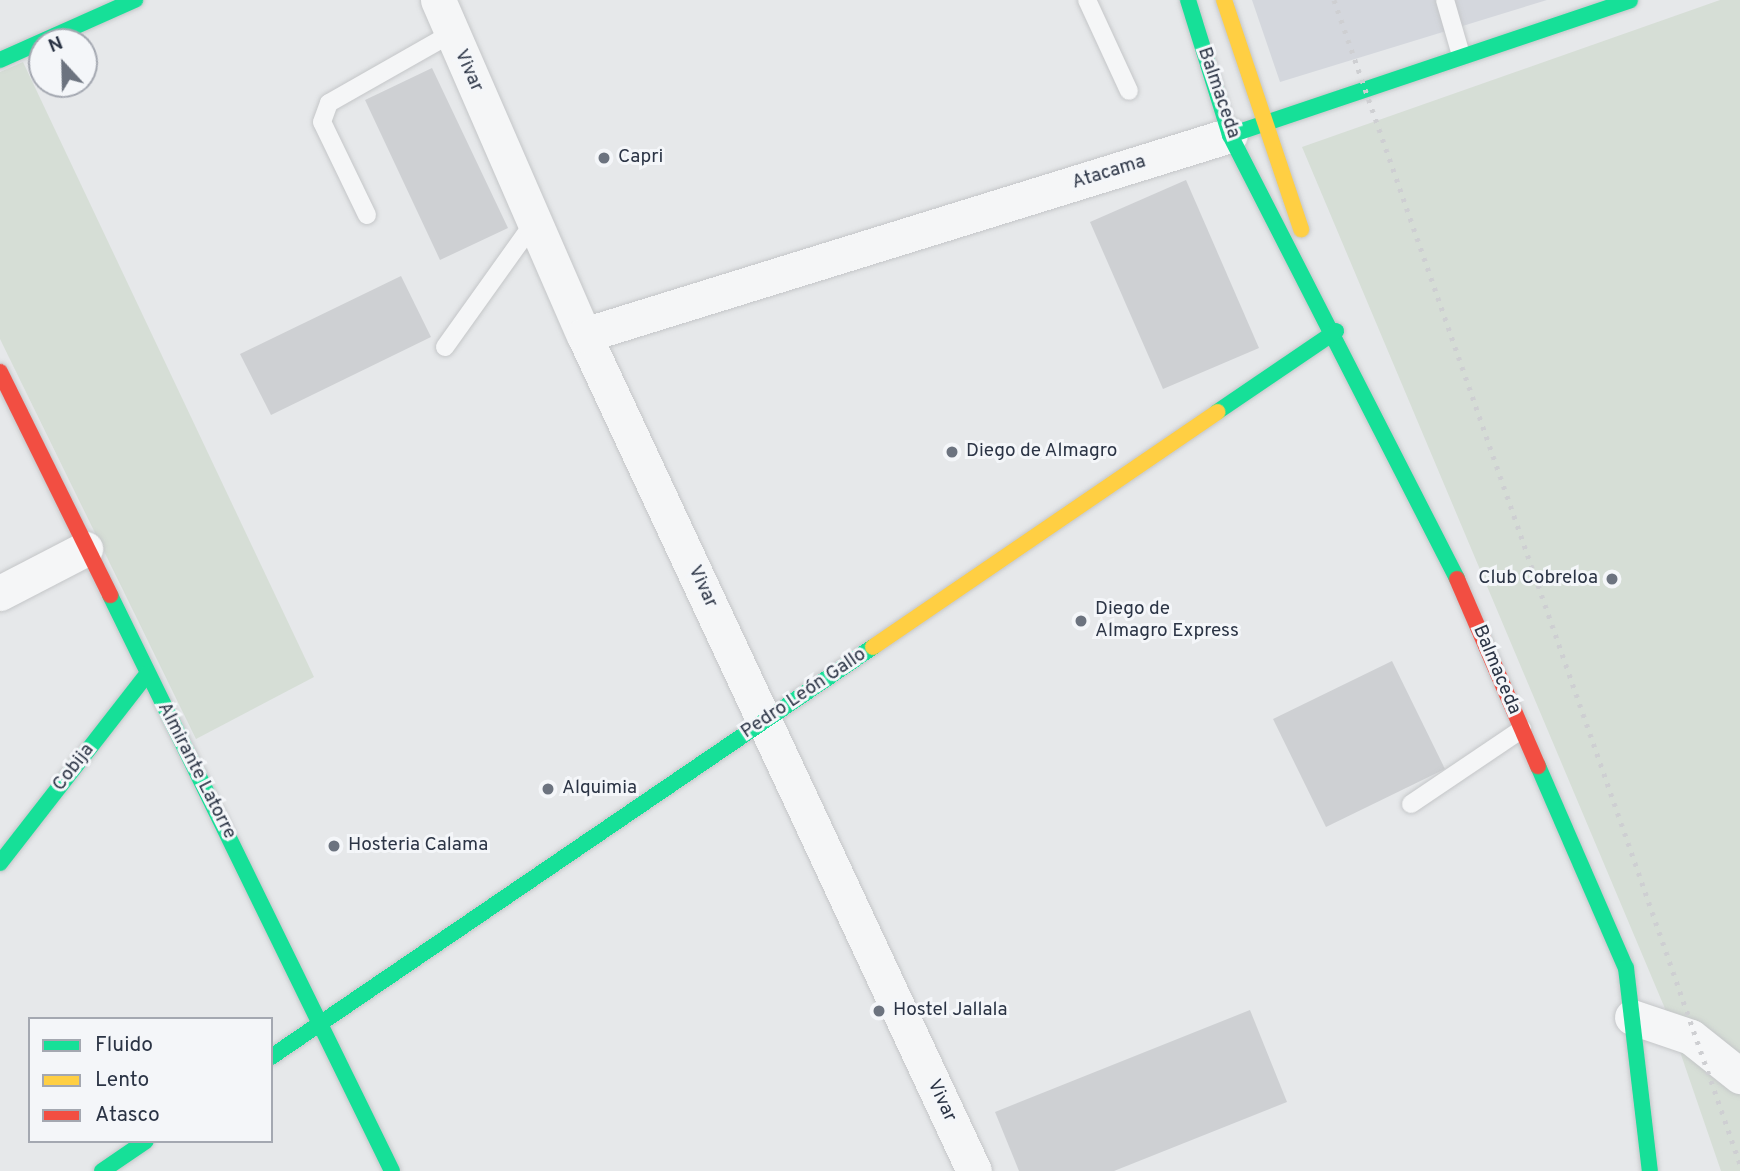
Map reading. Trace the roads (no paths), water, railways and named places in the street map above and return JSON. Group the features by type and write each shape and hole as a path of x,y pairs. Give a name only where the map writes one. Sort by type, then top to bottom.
{"main road":[{"path":"0,60 135,0"},
{"name":"Balmaceda","path":"1188,0 1230,135 1336,331 1446,554 1626,968 1650,1171"},
{"name":"Balmaceda","path":"1224,0 1336,331"},
{"name":"Atacama","path":"1230,135 1630,0"},
{"name":"Pedro León Gallo","path":"273,1056 1336,331"},
{"name":"Almirante Latorre","path":"0,372 85,549 322,1022 392,1171"},
{"name":"Cobija","path":"0,863 147,674"},
{"path":"102,1171 143,1143"}],"street":[{"name":"Vivar","path":"438,0 584,335 974,1171"},
{"name":"Atacama","path":"584,335 1230,135"},
{"path":"0,593 85,549"},
{"path":"1632,1017 1691,1037 1740,1076"}],"lane":[{"path":"1087,0 1129,91"},
{"path":"1445,0 1461,55"},
{"path":"367,215 322,122 329,103 452,33"},
{"path":"444,347 534,222"},
{"path":"1411,804 1522,729"}],"railway":[{"path":"1334,0 1740,1164"}],"place":[{"name":"Capri","path":"604,158"},
{"name":"Diego de Almagro","path":"952,452"},
{"name":"Club Cobreloa","path":"1612,579"},
{"name":"Diego de Almagro Express","path":"1081,621"},
{"name":"Alquimia","path":"548,789"},
{"name":"Hosteria Calama","path":"334,846"},
{"name":"Hostel Jallala","path":"879,1011"}]}
